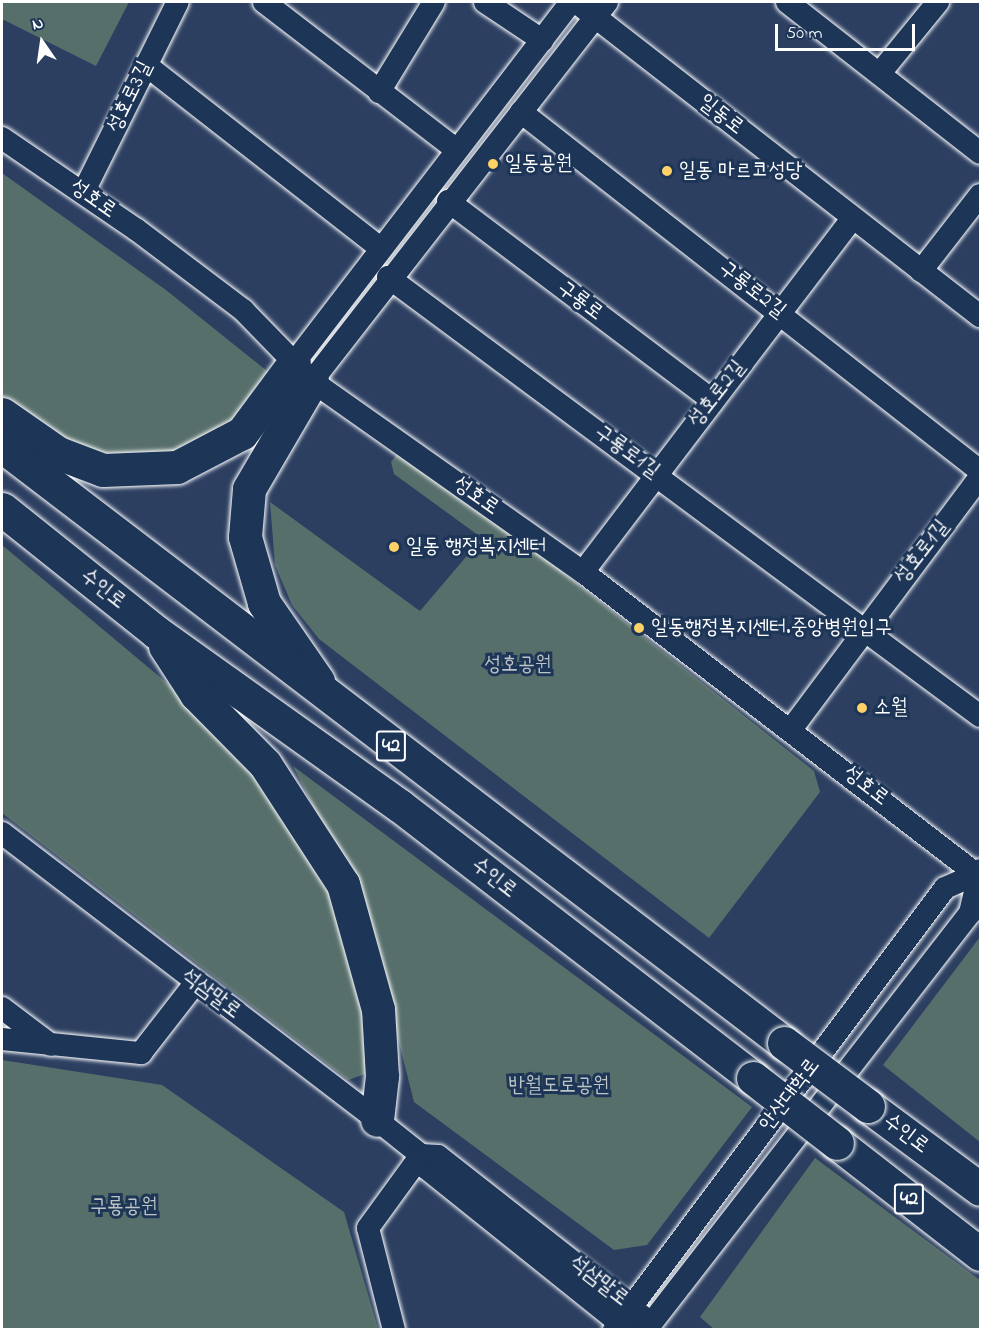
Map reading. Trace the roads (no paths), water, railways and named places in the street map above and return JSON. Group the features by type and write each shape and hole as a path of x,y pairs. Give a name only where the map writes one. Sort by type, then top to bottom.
{"highway":[{"path":"2,414 58,453 103,470 177,467 242,433 303,372"},
{"path":"303,372 249,489 245,537 264,603 333,702"},
{"name":"수인로","path":"2,446 333,702 981,1190"},
{"name":"수인로","path":"2,509 156,632 400,806 981,1254"},
{"path":"156,632 196,694 265,764 343,884 378,1009 377,1120"}],"street":[{"name":"성호로3길","path":"82,193 178,2"},
{"path":"264,2 457,150"},
{"path":"379,92 434,2"},
{"path":"485,2 542,40"},
{"path":"303,372 380,248 573,2"},
{"name":"일동로","path":"573,2 600,9 853,218 981,316"},
{"path":"787,2 981,153"},
{"path":"880,74 938,2"},
{"path":"303,372 388,277 521,112 600,9"},
{"path":"146,65 380,248"},
{"name":"구룡로2길","path":"521,112 781,312 981,471"},
{"name":"성호로","path":"2,138 243,310 303,372 583,572 792,728 979,874"},
{"path":"921,271 981,195"},
{"name":"구룡로","path":"448,201 712,400"},
{"name":"성호로2길","path":"583,572 853,218"},
{"name":"구룡로1길","path":"388,277 864,628"},
{"name":"성호로1길","path":"792,728 864,628 981,477"},
{"path":"864,628 981,716"},
{"name":"석삼말로","path":"2,833 377,1120 421,1155 426,1168 623,1322 652,1327"},
{"name":"안산대학로","path":"623,1322 945,888 979,874"},
{"name":"안산대학로","path":"652,1327 970,913 979,874"},
{"path":"2,1039 55,1048 141,1053 196,982"},
{"path":"2,1008 55,1048"},
{"path":"394,1329 368,1228 421,1155"}],"place":[{"name":"일동공원","path":"493,164"},
{"name":"일동 마르코성당","path":"667,171"},
{"name":"일동 행정복지센터","path":"394,547"},
{"name":"일동행정복지센터.중앙병원입구","path":"639,628"},
{"name":"소월","path":"862,708"}],"park label":[{"name":"성호공원","path":"518,665"},
{"name":"반월도로공원","path":"559,1086"},
{"name":"구룡공원","path":"124,1207"}]}
